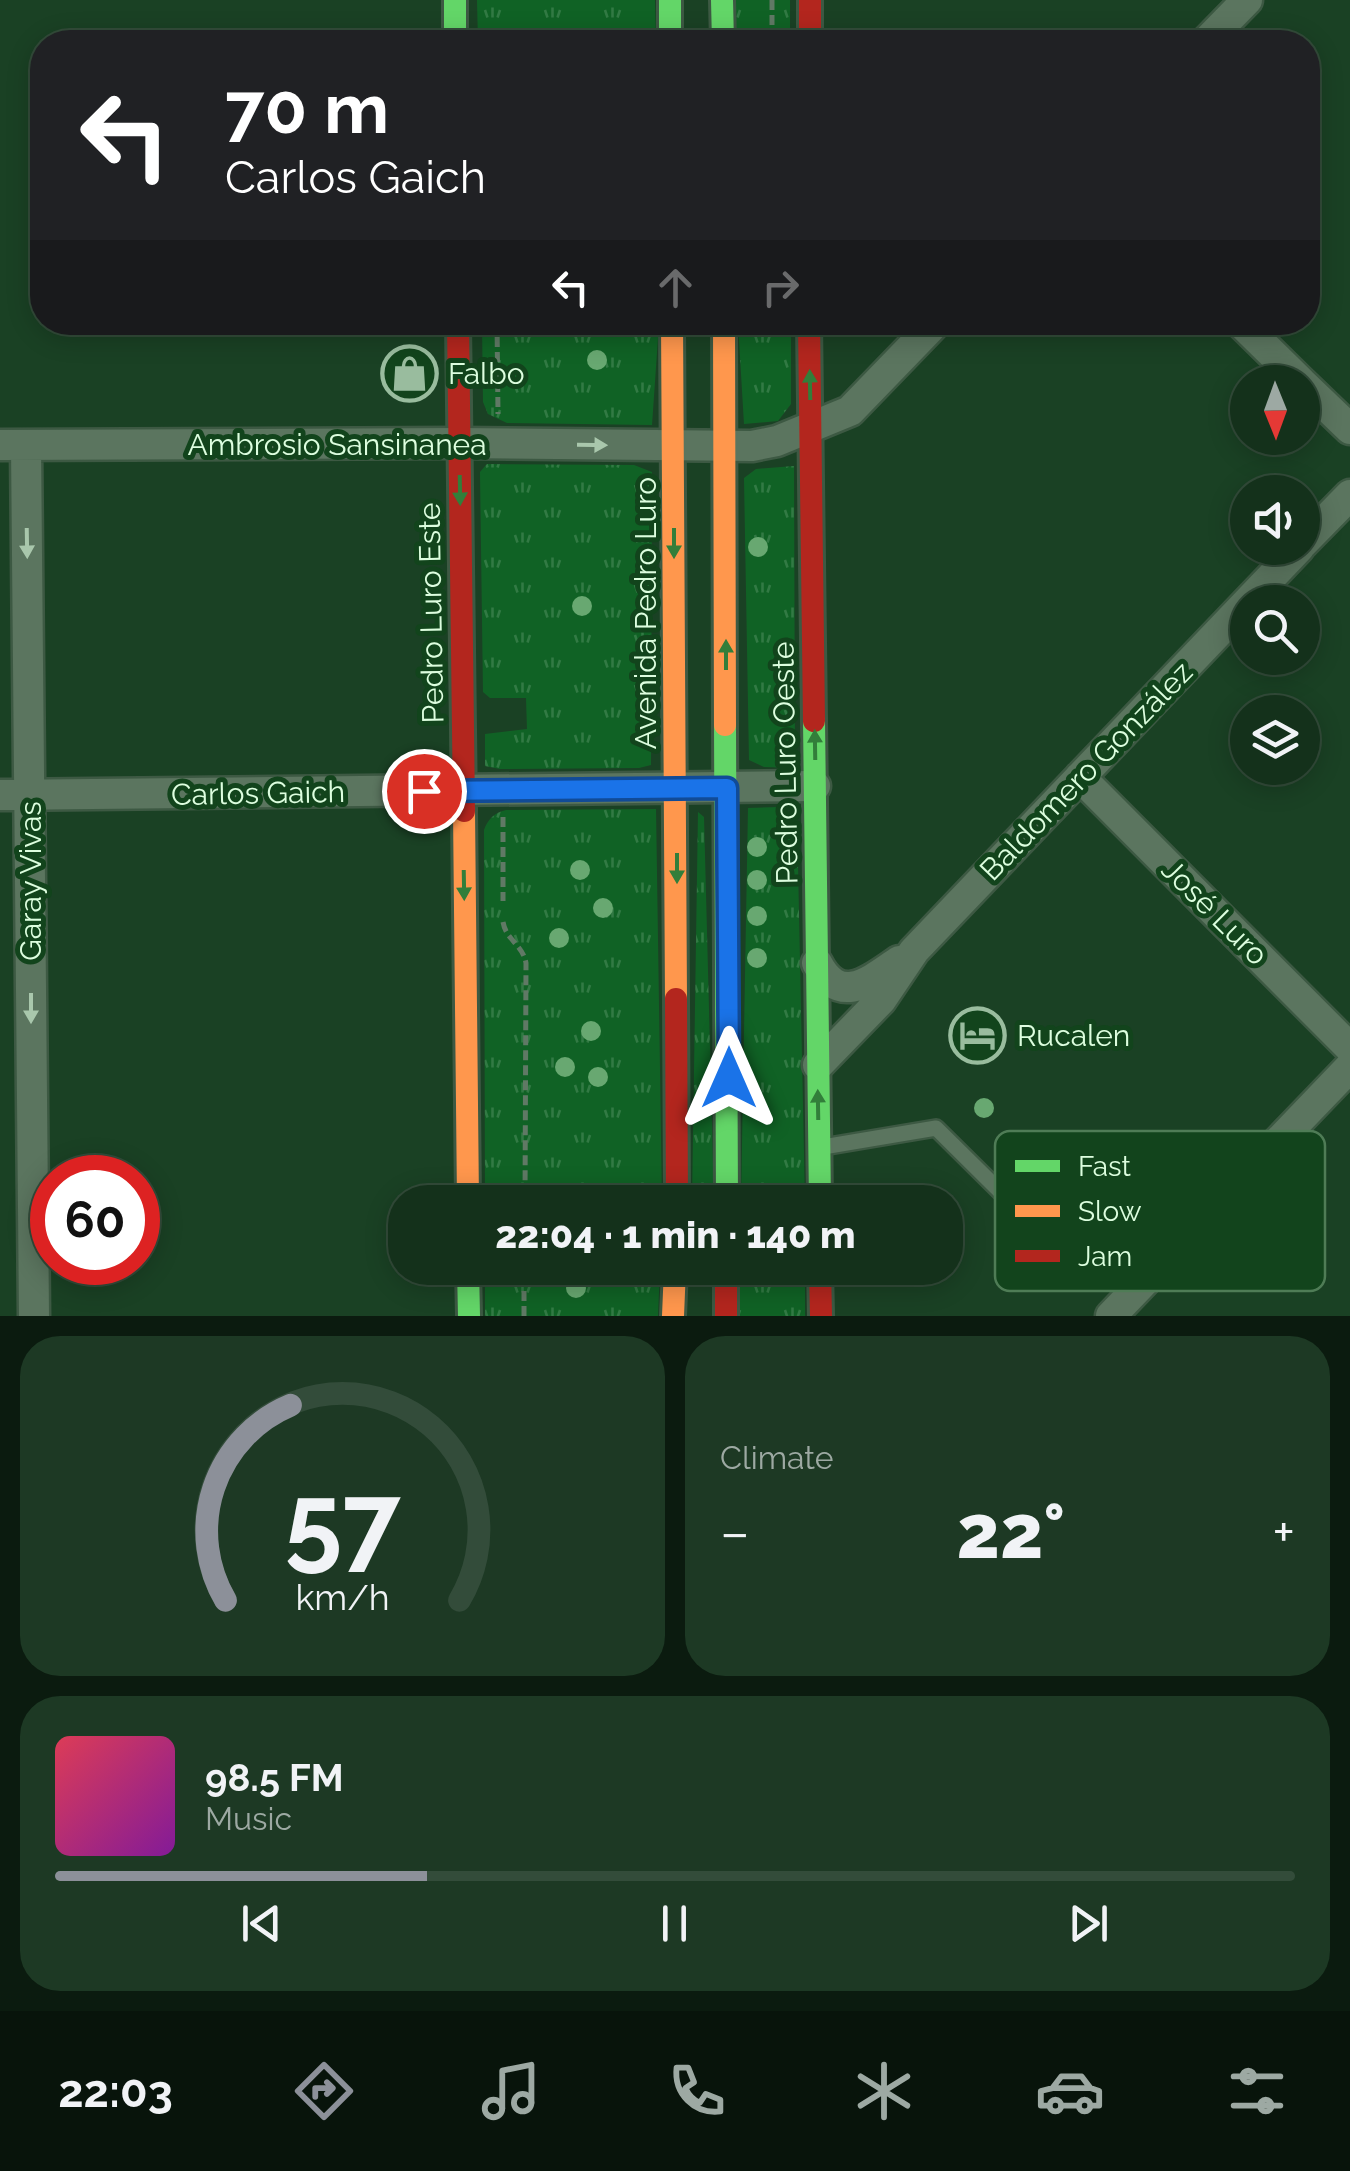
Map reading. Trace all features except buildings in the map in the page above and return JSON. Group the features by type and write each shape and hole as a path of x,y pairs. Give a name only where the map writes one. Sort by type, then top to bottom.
{"street":[{"path":"455,0 455,30"},
{"path":"670,0 670,30"},
{"path":"722,0 722,30"},
{"path":"810,0 810,30"},
{"path":"1218,30 1247,0"},
{"name":"Pedro Luro Este","path":"458,335 468,1185"},
{"name":"Avenida Pedro Luro","path":"672,335 677,1185"},
{"path":"724,335 727,1185"},
{"name":"Pedro Luro Oeste","path":"809,335 820,1185"},
{"name":"Ambrosio Sansinanea","path":"13,445 766,444 850,411 923,335"},
{"path":"1253,335 1284,365"},
{"path":"1320,401 1350,430"},
{"name":"Garay Vivas","path":"13,445 15,795 34,1316"},
{"name":"Baldomero González","path":"1320,526 1350,495"},
{"name":"Baldomero González","path":"818,1065 881,1000 914,951 1283,565"},
{"name":"José Luro","path":"1080,777 1350,1048"},
{"name":"Carlos Gaich","path":"15,795 815,786"},
{"name":"Baldomero González","path":"817,962 831,981 854,987 914,951"},
{"path":"1289,1131 1350,1067"},
{"path":"468,1285 469,1316"},
{"path":"673,1316 674,1285"},
{"path":"726,1285 726,1316"},
{"path":"820,1285 821,1316"},
{"path":"1111,1316 1135,1291"}],"lane":[{"path":"819,1148 936,1128 995,1187"}],"path":[{"path":"772,0 772,30"},
{"path":"497,335 498,422"},
{"path":"502,811 502,902"},
{"path":"502,920 504,931 522,951 526,962 525,1185"},
{"path":"524,1285 524,1316"}],"green space":[{"path":"477,0 655,0 656,30 478,30"},
{"path":"736,0 790,0 790,30 736,30"},
{"path":"482,335 658,335 652,425 507,423 488,414 483,402"},
{"path":"739,335 791,335 791,404 778,421 744,424"},
{"path":"487,464 634,465 652,472 651,765 500,769 485,766 485,734 527,729 526,698 490,698 483,692 480,472"},
{"path":"794,466 795,768 764,767 749,760 744,478 756,469"},
{"path":"780,807 797,817 805,1185 741,1185 748,808"},
{"path":"656,809 662,1185 485,1185 484,830 495,815 506,810"},
{"path":"698,812 704,817 714,1185 692,1185"},
{"path":"485,1285 659,1285 658,1316 485,1316"},
{"path":"740,1285 805,1285 805,1316 739,1316"}],"traffic: fast":[{"path":"455,0 455,30"},
{"path":"670,0 670,30"},
{"path":"722,0 723,30"},
{"path":"814,721 820,1185"},
{"path":"725,725 727,1185"},
{"path":"468,1285 469,1316"}],"traffic: slow":[{"path":"672,335 676,999"},
{"path":"724,335 725,725"},
{"path":"464,811 468,1185"},
{"path":"673,1316 674,1285"}],"traffic: jam":[{"path":"810,0 810,30"},
{"path":"458,335 464,811"},
{"path":"809,335 814,721"},
{"path":"676,999 677,1185"},
{"path":"726,1285 726,1316"},
{"path":"820,1285 821,1316"}],"place":[{"name":"Falbo","path":"409,373"},
{"name":"Rucalen","path":"978,1035"}],"route":[{"path":"424,791 727,788 729,1078"}]}
